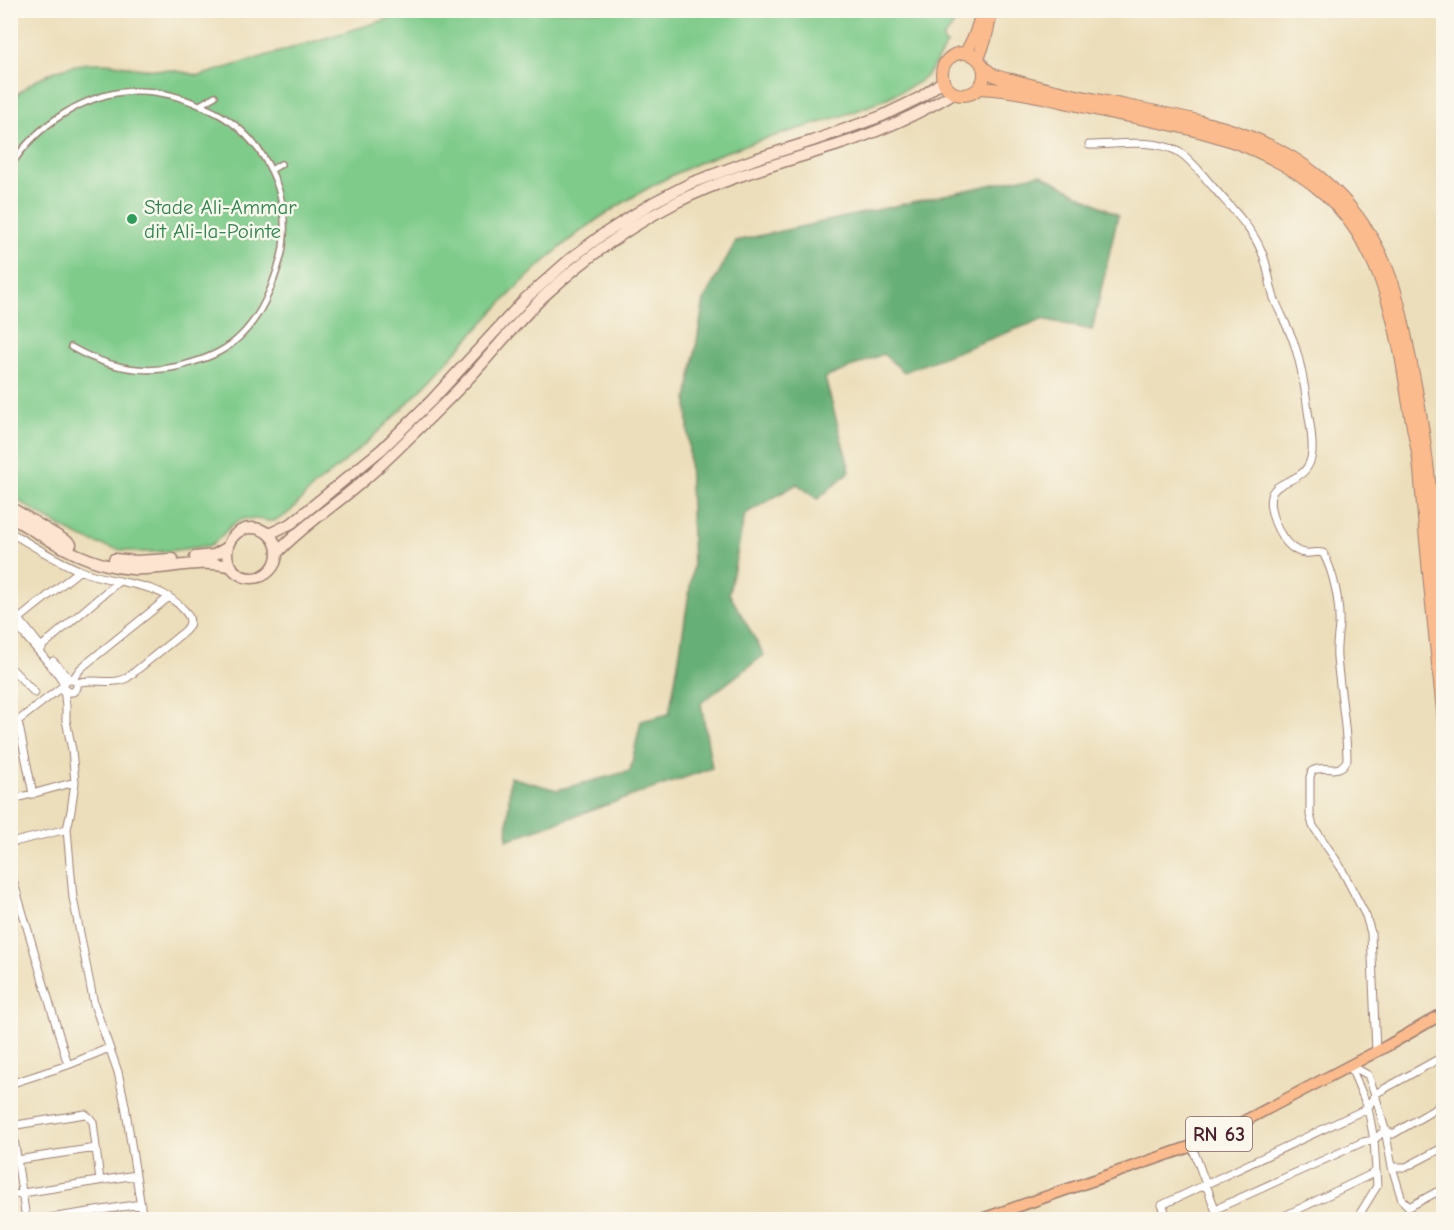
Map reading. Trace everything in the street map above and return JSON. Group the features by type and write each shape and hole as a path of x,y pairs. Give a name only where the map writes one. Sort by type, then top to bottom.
{"highway":[{"path":"966,53 983,10"},
{"path":"992,10 981,63 984,76 979,88 968,95 954,93 943,81 942,68 954,55 966,53 972,55 981,63 995,76 1227,128 1288,155 1311,169 1353,211 1386,266 1400,309 1424,434 1443,630"},
{"path":"979,88 1035,96 1165,122 1238,142 1282,163 1303,177 1329,198 1349,221 1379,274 1400,351 1419,458 1443,721"}],"main road":[{"path":"269,534 292,522 382,448 432,400 525,299 570,259 602,235 654,202 691,183 882,116 921,97 943,81"},
{"path":"277,553 298,532 357,486 397,450 544,297 611,241 660,211 711,186 877,131 916,114 954,93"},
{"path":"10,507 77,547 114,559 147,561 207,556 219,553 228,547"},
{"path":"10,517 86,559 132,569 210,563 232,567 244,576 260,576 272,567 276,558 275,543 269,534 255,528 245,529 236,534 228,547 228,557 232,567"},
{"name":"RN 63","path":"979,1220 1216,1136 1443,1013"}],"street":[{"path":"10,167 29,143 53,121 76,106 96,98 129,91 151,91 172,94 200,105 220,114 242,130 255,144 271,170 281,198 284,237 275,279 253,322 238,338 220,351 201,361 156,370 118,366 93,359 71,347"},
{"path":"200,105 215,96"},
{"path":"1089,145 1161,146 1171,148 1188,159 1256,240 1265,260 1275,299 1293,341 1304,384 1312,451 1305,471 1272,491 1271,508 1280,532 1289,545 1300,552 1323,553 1335,588 1339,617 1337,661 1347,760 1338,769 1317,768 1312,771 1310,815 1318,835 1336,859 1366,916 1371,933 1376,1051"},
{"path":"271,170 281,164"},
{"path":"10,532 80,571 148,588 169,597 178,603 190,618 189,627 185,631 123,681 86,680 69,684"},
{"path":"14,621 80,571"},
{"path":"41,647 119,581"},
{"path":"10,727 69,684 81,668 169,597"},
{"path":"14,621 41,647 63,673 69,684 66,720 75,782 67,829 75,910 94,1004 118,1072 143,1220"},
{"path":"14,621 69,684"},
{"path":"10,667 34,693"},
{"path":"18,721 33,794"},
{"path":"10,800 75,782"},
{"path":"10,843 67,829"},
{"path":"10,870 13,890 68,1065"},
{"path":"10,1084 68,1065 109,1048"},
{"path":"1169,1220 1162,1205 1368,1108 1375,1094 1443,1056"},
{"path":"1350,1065 1368,1075 1385,1130 1392,1167 1402,1200 1409,1207 1443,1188"},
{"path":"1350,1065 1368,1108 1374,1140 1377,1186 1356,1219"},
{"path":"1385,1130 1393,1134 1443,1104"},
{"path":"25,1212 14,1161 11,1126 85,1114 93,1122 100,1181"},
{"path":"1216,1209 1363,1142 1374,1140 1385,1130"},
{"path":"1192,1146 1219,1220"},
{"path":"1392,1167 1406,1167 1443,1146"},
{"path":"14,1161 96,1148"},
{"path":"1275,1220 1376,1172"},
{"path":"10,1195 136,1175"},
{"path":"37,1220 141,1204"}],"green space":[{"path":"415,11 964,11 942,40 947,44 933,67 914,85 856,111 754,142 704,161 646,189 590,224 564,244 516,288 387,424 312,488 293,509 282,517 272,521 250,518 240,520 208,546 140,552 104,546 88,540 56,524 11,496 11,101 30,84 52,72 77,65 111,64 199,76"},
{"path":"1040,174 1118,215 1092,330 1043,319 904,372 883,354 825,378 850,471 818,499 797,484 745,514 729,593 764,655 701,703 712,768 507,840 510,777 557,790 630,771 641,721 669,714 693,567 687,400 704,300 736,241"}],"place":[{"name":"Stade Ali-Ammar dit Ali-la-Pointe","path":"132,219"}]}
